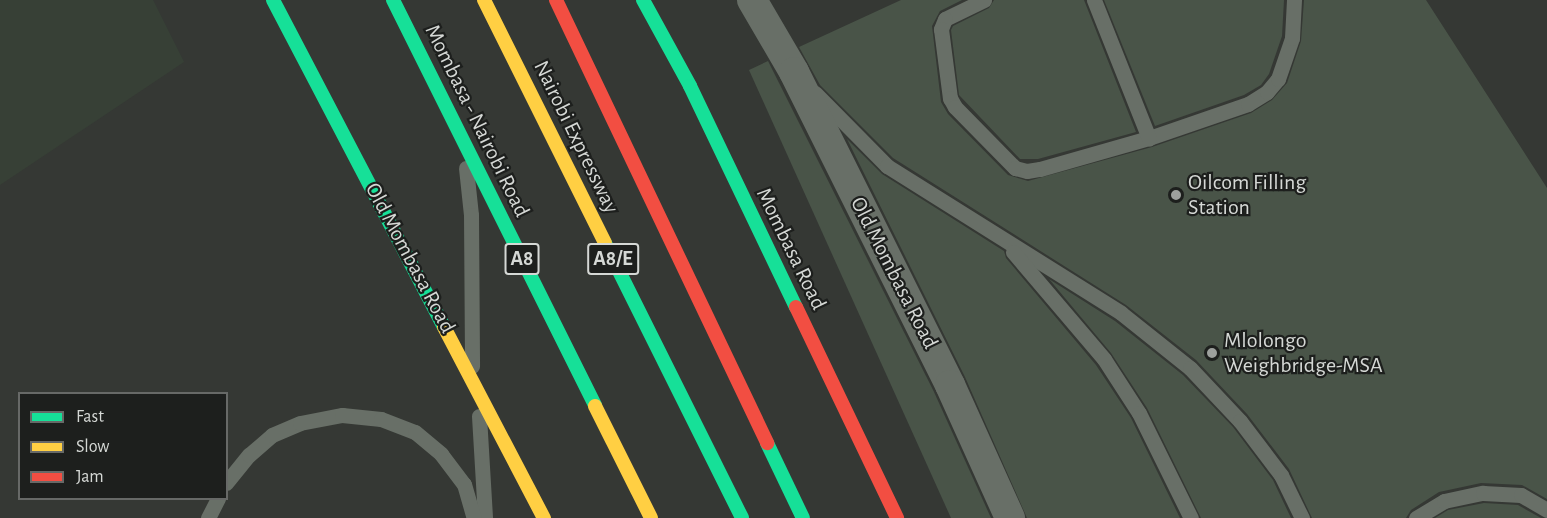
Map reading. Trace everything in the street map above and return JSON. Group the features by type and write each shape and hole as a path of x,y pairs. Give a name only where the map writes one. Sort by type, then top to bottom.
{"main road":[{"name":"Old Mombasa Road","path":"273,0 472,376 544,518"},
{"name":"Mombasa - Nairobi Road","path":"393,0 651,518"},
{"name":"Nairobi Expressway","path":"484,0 742,518"},
{"name":"Nairobi Expressway","path":"556,0 803,518"},
{"name":"Mombasa Road","path":"644,0 690,86 897,518"}],"street":[{"name":"Old Mombasa Road","path":"752,0 794,72 950,385 1010,518"}],"lane":[{"path":"984,0 945,19 941,29 950,98 1015,168 1040,170 1149,138 1248,104 1267,92 1278,79 1287,58 1292,38 1294,0"},
{"path":"1094,0 1149,138"},
{"path":"423,57 463,139 471,215 472,376 482,430 485,518"},
{"path":"794,72 887,166 1121,313 1190,368 1240,420 1281,475 1302,518"},
{"path":"1002,238 1104,359 1139,413 1191,518"},
{"path":"228,481 249,455 272,435 300,423 342,415 381,419 415,432 441,453 464,484 474,518"},
{"path":"1416,518 1444,501 1483,493 1521,495 1547,510"},
{"path":"208,518 217,500"}],"shaded area":[{"path":"0,0 153,0 184,62 0,185"}],"building":[{"path":"901,0 962,0 940,11 932,26 941,102 948,114 1008,175 1028,181 1152,147 1251,113 1272,100 1287,83 1301,41 1304,0 1426,0 1547,188 1547,499 1522,485 1481,483 1439,492 1411,510 1406,518 1312,518 1289,469 1247,414 1196,360 1126,305 893,158 820,85 799,47"},
{"path":"994,0 1084,0 1136,132 1038,159 1020,159 959,95 951,30 953,26 989,8"},
{"path":"1104,0 1284,0 1282,36 1269,74 1261,85 1244,95 1155,126"},
{"path":"768,61 934,392 991,518 951,518 749,70"},
{"path":"847,139 882,174 1004,251 1006,258 1096,365 1131,418 1180,518 1027,518 965,377"},
{"path":"1049,279 1115,321 1183,375 1233,427 1273,480 1291,518 1201,518 1147,408 1111,353"},
{"path":"1484,503 1518,505 1541,518 1435,518 1448,510"}],"traffic: fast":[{"path":"273,0 444,327"},
{"path":"393,0 595,406"},
{"path":"643,0 690,86 796,307"},
{"path":"605,243 742,518"},
{"path":"767,443 803,518"}],"traffic: slow":[{"path":"484,0 605,243"},
{"path":"444,327 544,518"},
{"path":"595,406 651,518"}],"traffic: jam":[{"path":"556,0 767,443"},
{"path":"796,307 897,518"}],"place":[{"name":"Oilcom Filling Station","path":"1176,195"},
{"name":"Mlolongo Weighbridge-MSA","path":"1212,353"}]}
